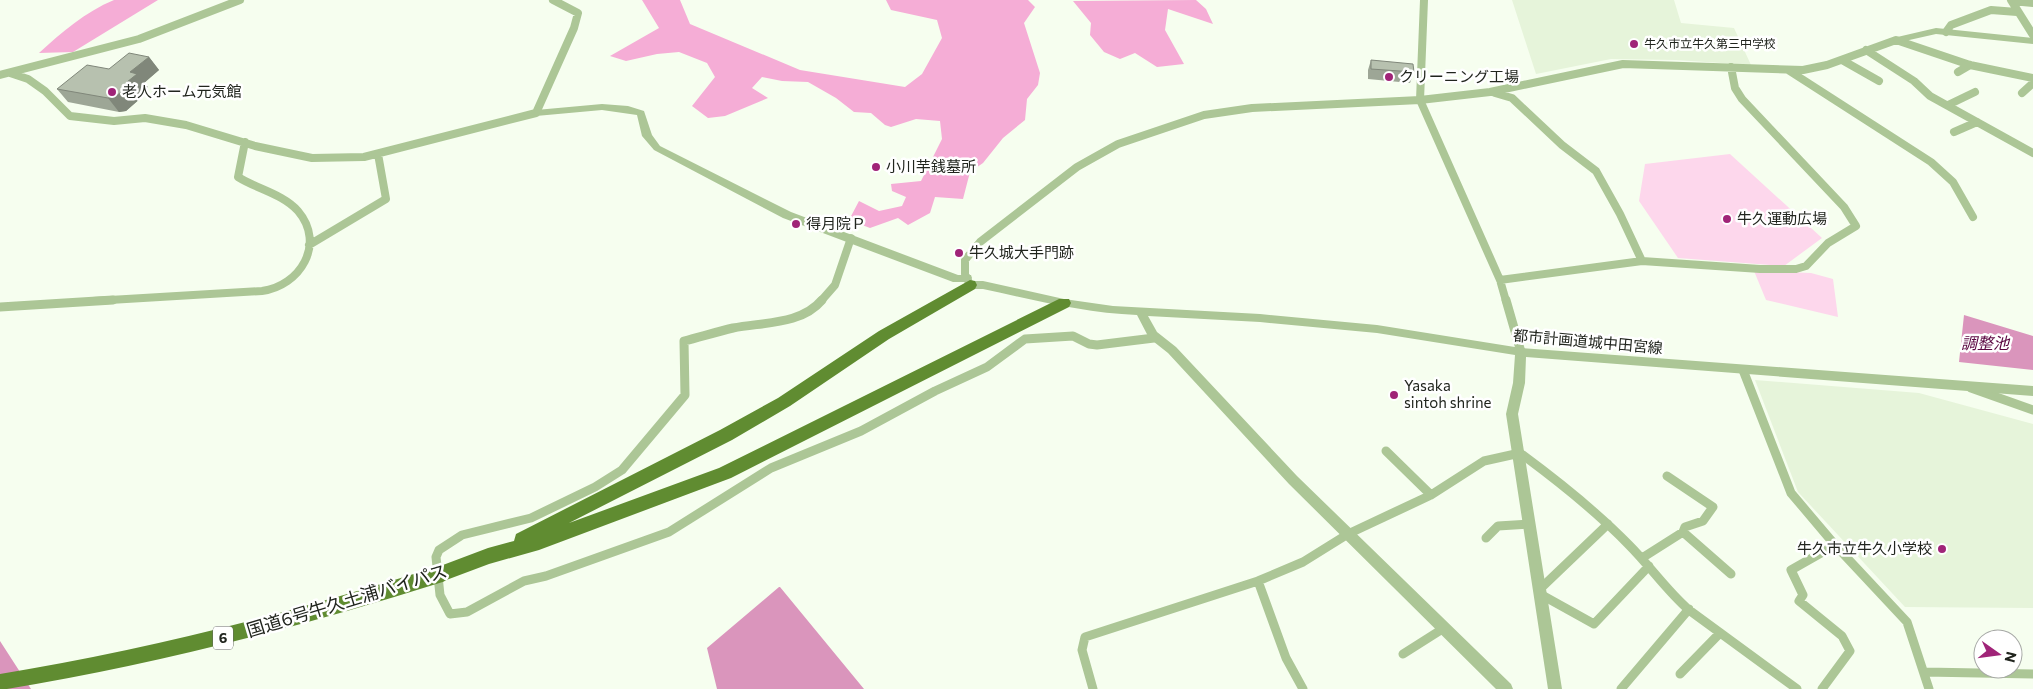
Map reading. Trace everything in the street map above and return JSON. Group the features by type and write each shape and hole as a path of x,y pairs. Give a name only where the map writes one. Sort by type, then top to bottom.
{"highway":[{"path":"488,556 726,435 784,402 884,334 969,282"},
{"path":"488,556 539,542 725,473 1064,303"},
{"name":"国道6号牛久土浦バイパス","path":"0,682 127,660 291,621 441,574 488,556"}],"street":[{"path":"0,75 139,39 240,0"},
{"path":"10,73 28,79 45,91 70,116 114,121 146,118 186,125 244,142 312,158 342,159 378,154 404,145 536,113 574,28 578,14 553,0"},
{"path":"1424,0 1420,100 1500,280 1521,352 1520,383 1512,414 1520,454 1556,689"},
{"path":"2011,0 2033,3"},
{"path":"2011,0 2033,35"},
{"path":"1946,32 1951,24 1991,10 2017,12"},
{"path":"969,282 965,260 980,242 1077,167 1118,144 1204,115 1252,108 1420,100 1490,92 1526,86 1623,64 1788,70 1814,68 1896,40 1930,32 2033,41"},
{"path":"1896,40 1970,65 2033,78"},
{"path":"1866,50 1914,81 1930,96 1948,104 2033,153"},
{"path":"1842,60 1879,81"},
{"path":"1958,72 1970,65"},
{"path":"1500,280 1642,261 1760,269 1796,269 1806,266 1828,243 1856,226 1844,207 1742,99 1735,88 1731,67"},
{"path":"1788,70 1807,85 1911,146 1950,179 1973,217"},
{"path":"2022,93 2033,84"},
{"path":"1490,92 1512,98 1562,145 1596,171 1620,214 1642,261"},
{"path":"1948,104 1975,92"},
{"name":"都市計画道城中田宮線","path":"536,113 606,106 630,109 641,113 647,136 657,148 787,215 957,279 1064,303 1142,313 1260,318 1376,329 1521,352 2033,391"},
{"path":"1954,132 1978,122"},
{"path":"0,307 275,290 288,284 298,273 305,261 309,245 306,223 299,210 279,196 248,184 238,177 244,142"},
{"path":"309,245 386,199 378,154"},
{"path":"851,238 835,285 815,309 796,318 734,328 684,341 685,395 622,470 595,487 531,518 462,535 439,550 436,557 440,595 450,614 467,612 524,581 546,576 669,532 771,468 861,432 935,391 987,367 1025,339 1073,336 1089,344 1096,345 1154,338"},
{"path":"1142,313 1146,328 1154,338 1172,350 1216,399 1348,534 1506,689"},
{"path":"1743,370 1791,493 1835,545 1907,622 1925,672 1929,689"},
{"path":"1959,384 2033,410"},
{"path":"1386,451 1431,495"},
{"path":"1093,689 1082,650 1085,637 1258,581 1303,562 1348,534 1431,495 1484,461 1520,454 1570,489 1608,524 1645,562 1674,597 1797,689"},
{"path":"1540,592 1594,624 1645,562 1683,532 1685,527 1703,521 1713,507 1667,476"},
{"path":"1486,538 1498,526 1530,524"},
{"path":"1540,592 1608,524"},
{"path":"1683,532 1730,574"},
{"path":"1822,689 1834,670 1850,652 1842,636 1799,601 1803,595 1791,570 1835,545"},
{"path":"1258,581 1286,658 1303,689"},
{"path":"1621,689 1689,609"},
{"path":"1403,654 1444,628"},
{"path":"1680,674 1720,633"},
{"path":"1925,672 2033,674"}],"shaded area":[{"path":"114,0 158,0 73,52 39,53 65,30"},
{"path":"642,0 680,0 690,24 800,70 905,87 922,74 942,38 937,20 891,10 886,0 1028,0 1035,7 1024,23 1040,73 1038,85 1027,99 1025,120 1003,138 983,163 970,172 963,199 935,197 930,213 908,225 898,218 870,228 849,220 859,201 879,211 902,206 906,197 892,191 891,184 921,181 942,139 940,121 916,119 891,127 885,125 871,113 854,112 836,98 808,82 782,81 762,77 752,88 768,98 725,116 708,118 692,106 715,77 707,63 679,52 657,54 626,61 610,56 659,28"},
{"path":"1196,0 1206,9 1213,24 1168,9 1165,30 1184,64 1157,67 1135,53 1120,59 1104,52 1090,35 1091,23 1073,1"},
{"name":"牛久市立牛久第三中学校","path":"1512,0 1674,0 1681,23 1734,28 1751,65 1676,60 1611,59 1536,74"},
{"name":"牛久運動広場","path":"1730,154 1822,238 1784,266 1678,258 1639,201 1645,164"},
{"name":"牛久運動広場","path":"1754,271 1811,273 1833,279 1838,317 1766,300"},
{"name":"牛久市立牛久小学校","path":"1755,380 1919,393 2033,424 2033,608 1905,607 1798,492"}],"water":[{"name":"調整池","path":"1964,315 2033,336 2033,370 1959,362"},
{"path":"779,587 864,689 717,689 707,648"},
{"path":"0,641 31,689 0,689"}],"building":[{"path":"129,53 149,57 130,72 137,74 127,82 132,83 115,97 108,98 57,89 87,65 109,69"},
{"path":"1371,60 1413,64 1414,72 1371,69"}],"place":[{"name":"牛久市立牛久第三中学校","path":"1634,44"},
{"name":"クリーニング工場","path":"1389,77"},
{"name":"老人ホーム元気館","path":"112,92"},
{"name":"小川芋銭墓所","path":"876,167"},
{"name":"牛久運動広場","path":"1727,219"},
{"name":"得月院Ｐ","path":"796,224"},
{"name":"牛久城大手門跡","path":"959,253"},
{"name":"Yasaka sintoh shrine","path":"1394,395"},
{"name":"牛久市立牛久小学校","path":"1942,549"}]}
